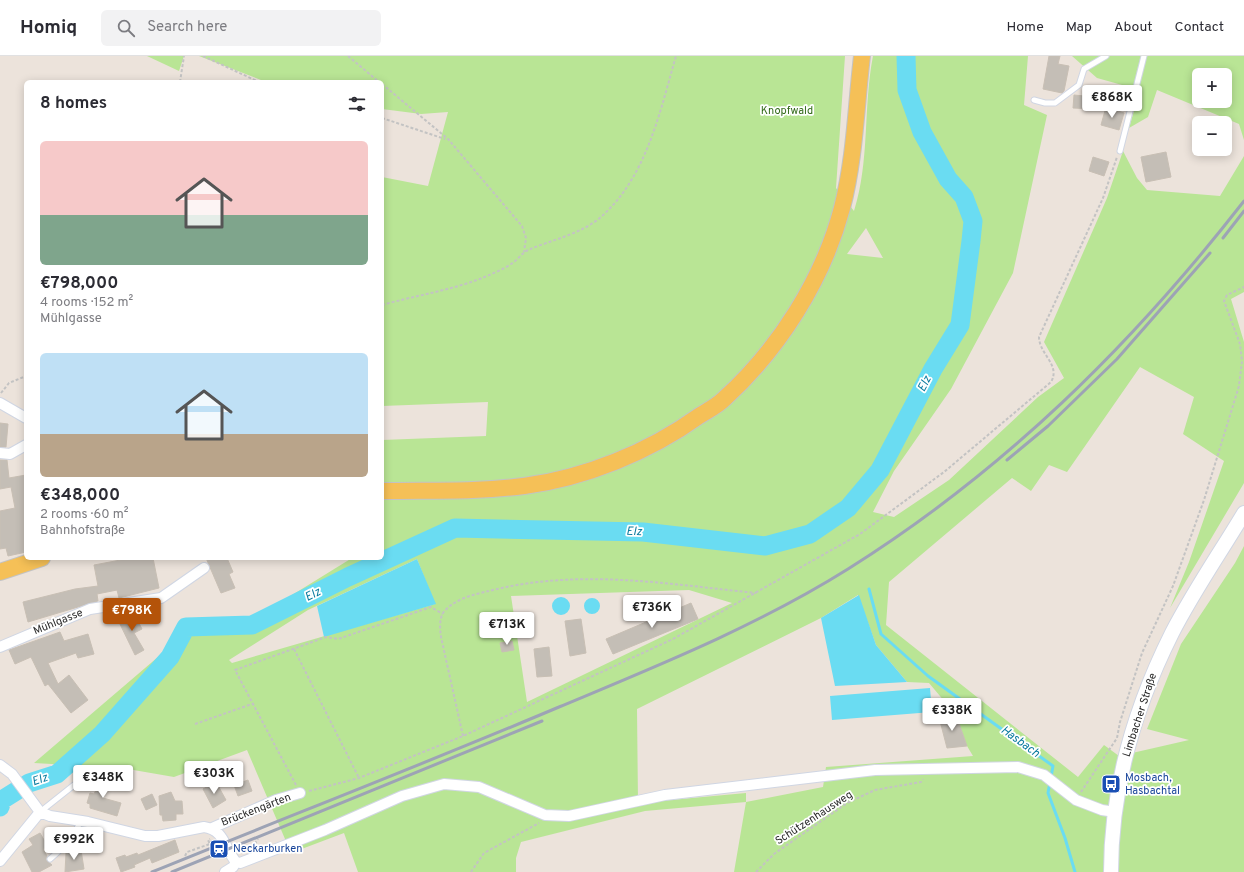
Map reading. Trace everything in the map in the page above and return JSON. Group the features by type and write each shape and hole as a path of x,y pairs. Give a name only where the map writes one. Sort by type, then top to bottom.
{"main road":[{"path":"384,491 489,489 524,486 562,478 626,456 675,433 723,400 761,361 793,316 813,282 830,245 842,208 851,164 862,56"},
{"name":"Limbacher Straße","path":"1111,872 1115,812 1127,746 1152,675 1173,631 1244,513"},
{"path":"0,572 36,560"}],"street":[{"path":"0,403 24,417"},
{"path":"0,453 10,454 24,446"},
{"name":"Mühlgasse","path":"0,647 90,609 161,598 204,568"},
{"path":"0,765 12,774 40,812 0,861"},
{"path":"236,862 240,863 325,830 402,796 444,784 479,787 544,815 569,816 673,794 874,770 1018,767 1044,775 1076,800 1102,810 1115,812"},
{"name":"Brückengärten","path":"40,812 50,816 81,820 145,836 158,836 204,827 212,828 276,800 300,793"},
{"path":"212,828 220,834 236,862"},
{"path":"224,872 232,867 236,862"}],"lane":[{"path":"1034,100 1045,103 1055,103 1079,85 1084,69 1106,56"},
{"path":"1120,151 1144,56"},
{"path":"40,812 74,785 93,786"},
{"path":"50,859 64,847 75,834 81,820"}],"path":[{"path":"180,80 184,56"},
{"path":"203,56 255,80"},
{"path":"348,56 377,80"},
{"path":"384,304 469,283 506,268 524,252 581,229 601,216 620,194 637,169 647,148 676,56"},
{"path":"384,86 448,139 522,226 526,238 524,252"},
{"path":"384,119 448,139"},
{"path":"443,614 431,607 338,639 326,638 294,648 235,670 300,793 359,778 462,736 648,652 757,593 860,534 944,472 1051,382 1055,376 1054,369 1040,345 1039,337 1102,198 1120,151"},
{"path":"1076,800 1117,738 1120,722 1142,653 1173,586 1204,500 1241,376 1240,344 1224,301 1227,295 1244,287"},
{"path":"0,394 9,383 24,376"},
{"path":"462,736 440,626 443,614 459,601 474,594 514,584 574,578 634,579 757,593"},
{"path":"294,648 359,778"},
{"path":"195,724 252,704"},
{"name":"Schützenhausweg","path":"756,872 774,854 847,803 875,790 921,782 927,768"},
{"path":"471,872 484,853 538,824 544,815"},
{"path":"185,856 187,852 210,844"}],"green space":[{"path":"147,56 184,56 179,71"},
{"name":"Knopfwald","path":"199,56 845,56 836,188 854,211 862,173 868,95 873,56 1028,56 1024,105 1047,115 1013,273 951,389 894,471 873,512 894,517 949,480 1038,397 1064,378 1044,342 1107,198 1123,151 1137,178 1147,190 1220,196 1244,156 1244,292 1231,299 1244,342 1244,483 1170,608 1189,562 1224,461 1183,434 1194,397 1140,367 1067,472 1049,465 1031,491 1012,478 889,582 886,625 1078,777 1104,745 1119,756 1189,740 1147,729 1181,644 1235,563 1244,546 1244,872 734,872 746,802 645,811 521,842 516,858 516,872 358,872 344,833 291,853 247,750 174,777 122,768 34,763 193,627 253,619 349,560 384,560 384,440 486,436 488,402 384,406 384,177 428,186 448,112 421,114 384,109 384,80 261,80","holes":["866,228 883,258 847,254","417,559 435,604 232,663 229,660 308,610","689,590 732,603 527,702 511,596","858,595 876,645 907,682 929,683 956,715 967,746 973,756 826,767 823,787 746,802 746,793 638,803 637,709 821,618"]},
{"path":"1072,56 1244,56 1244,140 1239,124 1232,121 1232,116 1220,116 1200,108 1232,108 1232,68 1192,68 1192,105 1157,90 1148,117 1129,128 1140,90 1097,78"}],"water":[{"path":"417,559 436,604 324,637 317,606"},
{"path":"859,595 876,645 907,682 835,686 821,618"},
{"path":"561,597 567,600 570,606 567,612 561,615 555,612 552,606 555,600"},
{"path":"589,598 595,598 600,603 598,612 595,614 589,614 584,609 584,603"},
{"path":"930,688 932,712 832,720 830,696"}],"building":[{"path":"1049,56 1060,56 1058,64 1069,66 1064,91 1062,93 1043,89"},
{"path":"1074,95 1095,97 1095,109 1073,108"},
{"path":"1106,107 1124,113 1119,130 1101,125"},
{"path":"1166,152 1171,177 1146,182 1141,157"},
{"path":"1093,157 1109,162 1104,176 1089,171"},
{"path":"0,423 8,424 6,447 0,447"},
{"path":"0,460 7,460 9,478 24,475 24,552 8,556 6,548 0,549 0,511 15,508 11,487 0,489"},
{"path":"120,560 153,560 159,588 119,598 117,590 97,594 98,601 28,622 23,602 75,589 98,586 94,565"},
{"path":"207,560 228,560 233,572 229,574 235,588 221,593"},
{"path":"691,603 698,619 613,654 606,639"},
{"path":"133,612 142,629 134,633 144,650 135,655 118,620"},
{"path":"581,619 586,653 570,656 565,621"},
{"path":"60,632 64,641 88,634 94,654 78,658 76,653 48,663 58,684 69,675 88,700 71,713 48,684 45,686 31,657 15,664 9,650"},
{"path":"512,641 514,650 502,652 500,643"},
{"path":"549,647 552,676 537,677 534,649"},
{"path":"956,715 967,746 947,748 939,717"},
{"path":"99,775 109,778 103,798 121,803 117,816 90,808 90,804 87,803 90,793 94,794 97,788"},
{"path":"248,780 252,791 238,796 234,785"},
{"path":"216,782 226,800 213,808 203,789"},
{"path":"171,792 175,801 182,801 183,814 176,814 176,820 163,821 162,815 160,815 159,796"},
{"path":"152,794 157,805 146,810 141,799"},
{"path":"40,833 48,847 43,849 47,856 46,860 52,865 39,872 32,872 22,852 33,845 29,839"},
{"path":"175,840 179,852 152,863 150,858 134,865 135,867 121,872 116,858 125,855 126,857 137,853 138,855"},
{"path":"81,850 84,869 65,872 66,853"}],"waterway":[{"name":"Elz","path":"0,807 2,800 29,783 57,774 102,734 170,657 186,627 252,625 348,577 455,528 643,532 765,546 810,534 848,508 880,470 933,369 960,325 971,241 973,221 964,197 948,179 922,132 907,90 906,56"},
{"name":"Hasbach","path":"869,589 881,634 928,676 1053,766 1051,777"},
{"name":"Hasbach","path":"1050,782 1048,793 1065,838 1075,872"}],"railway":[{"path":"152,872 457,749 670,660 778,609 848,569 905,531 960,491 1012,448 1062,403 1156,306 1244,201"},
{"path":"1223,238 1244,211"},
{"path":"1007,460 1048,426 1117,359 1210,253"},
{"path":"172,872 542,721"}],"place":[{"name":"Mosbach, Hasbachtal","path":"1111,784"},
{"name":"Neckarburken","path":"219,849"}]}
